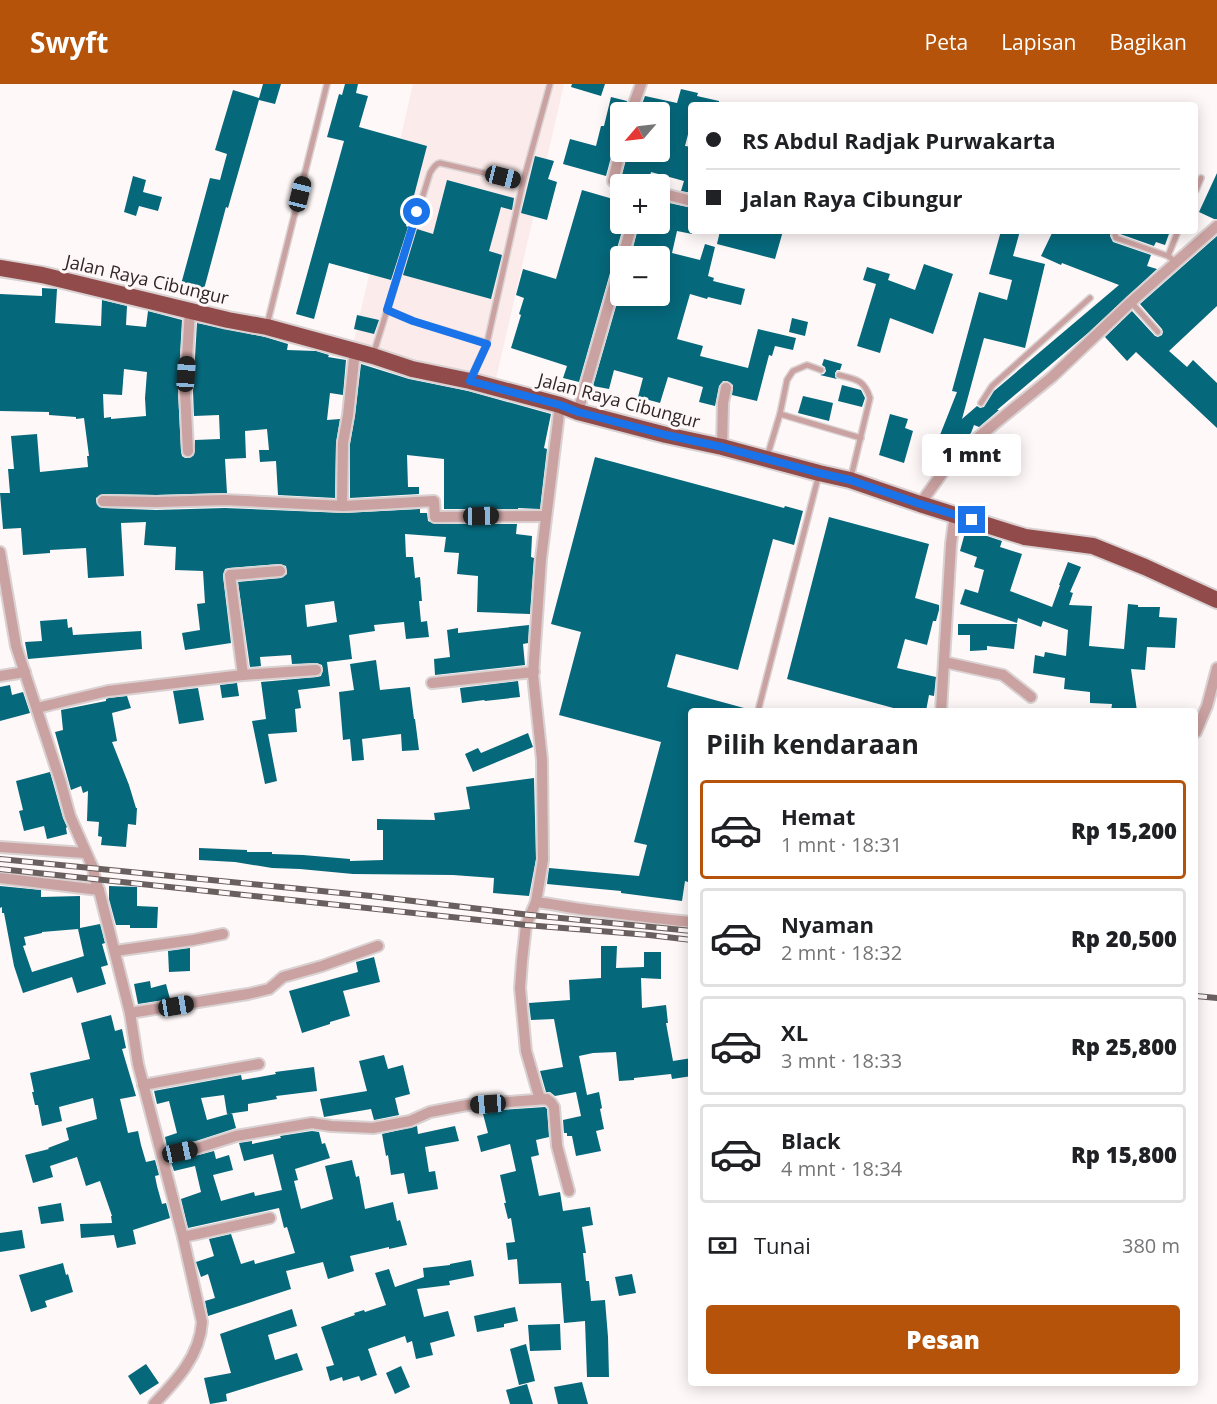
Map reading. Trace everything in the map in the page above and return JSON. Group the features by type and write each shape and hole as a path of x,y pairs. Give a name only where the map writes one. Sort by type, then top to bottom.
{"highway":[{"name":"Jalan Raya Cibungur","path":"0,268 42,275 228,320 267,327 412,369 470,381 666,435 850,480 1025,537 1094,546 1217,600"}],"street":[{"path":"635,102 641,84"},
{"path":"670,196 688,200"},
{"path":"920,504 963,448 1052,377 1131,302 1172,259 1217,226"},
{"path":"578,412 610,300"},
{"path":"188,451 185,391 190,310"},
{"path":"342,506 343,443 355,351"},
{"path":"722,447 723,403 726,388"},
{"path":"560,405 540,559 534,672 542,760 543,860 536,902 526,925 520,988 526,1051 539,1096 547,1099 554,1107 557,1146 569,1191"},
{"path":"103,501 225,500 342,506 434,501 435,517 546,516"},
{"path":"941,708 951,544 955,514"},
{"path":"0,552 16,645 70,816 93,868 99,890 130,1013 143,1085 201,1314 201,1335 197,1348 178,1378 154,1404"},
{"path":"243,675 230,575 280,571"},
{"path":"944,662 1003,675 1031,697"},
{"path":"1198,727 1207,706 1217,668"},
{"path":"37,708 108,691 243,675 316,670"},
{"path":"0,676 25,672"},
{"path":"432,683 534,672"},
{"path":"0,847 85,853"},
{"path":"0,878 99,890"},
{"path":"536,902 688,922"},
{"path":"115,951 223,934"},
{"path":"130,1013 269,989 283,977 378,946"},
{"path":"143,1085 259,1065"},
{"path":"162,1156 236,1136 312,1123 373,1128 410,1120 430,1112 468,1105 547,1099"},
{"path":"183,1237 270,1218"}],"lane":[{"path":"267,327 327,84"},
{"path":"470,381 487,344 523,182 550,84"},
{"path":"373,356 430,173 436,165 440,163 523,182"},
{"path":"1198,185 1201,178"},
{"path":"1115,234 1116,238 1172,259 1177,234"},
{"path":"981,404 992,386 1090,298"},
{"path":"1131,302 1158,332"},
{"path":"387,310 413,321 487,344"},
{"path":"766,459 790,374 807,365 821,370"},
{"path":"839,375 859,381 867,388 870,398 850,480"},
{"path":"780,414 861,438"},
{"path":"759,708 819,473"}],"shaded area":[{"path":"413,84 564,84 495,383 352,349"}],"building":[{"path":"263,84 281,84 275,104 259,100 228,208 226,207 203,293 180,288 210,178 220,180 227,154 215,150 233,90 259,98"},
{"path":"345,84 358,84 356,93 368,96 359,127 427,146 406,226 408,227 391,280 329,263 314,319 296,314 344,141 327,137 339,94 342,95"},
{"path":"572,84 605,84 601,96 571,87"},
{"path":"681,89 698,93 697,96 719,101 688,102 688,134 685,146 688,146 688,192 681,191 684,181 670,177 670,174 651,172 650,174 622,174 625,162 670,162 670,102 643,102 645,96 677,103"},
{"path":"611,97 627,101 610,102 610,161 606,176 563,164 570,139 596,146 601,126 604,126"},
{"path":"535,156 554,161 548,179 557,182 547,220 521,213"},
{"path":"1217,173 1217,219 1214,219 1199,212"},
{"path":"133,176 146,180 143,192 162,197 158,211 139,206 136,216 124,212"},
{"path":"447,180 514,198 512,210 501,207 489,251 502,255 491,299 403,275 417,229 433,234"},
{"path":"582,190 610,198 610,234 621,234 618,246 610,246 610,273 579,382 563,378 567,366 511,348 524,298 516,295 523,269 556,279"},
{"path":"670,203 688,207 688,233 677,231 672,253 700,260 705,244 715,247 708,276 714,278 713,281 745,289 741,305 690,294 677,339 703,346 700,356 748,368 758,329 796,338 793,350 775,346 772,356 769,355 757,401 732,395 733,385 723,381 719,386 715,406 699,402 703,387 668,377 660,403 638,397 643,378 614,370 609,389 593,386 616,306 670,306 670,246 634,246 636,234 670,234"},
{"path":"719,234 782,234 775,259 717,244"},
{"path":"1000,234 1019,234 1013,256 1045,264 1025,348 984,338 962,419 977,406 984,407 994,391 1119,285 1041,256 1052,234 1110,234 1113,242 1151,255 1147,266 1157,269 1088,333 997,410 999,410 979,427 974,425 971,433 960,443 940,435 957,392 952,391 979,292 1007,300 1012,280 989,274"},
{"path":"1120,234 1169,234 1165,245 1156,242 1154,246"},
{"path":"1217,236 1217,306 1169,351 1187,367 1193,360 1217,383 1217,428 1136,352 1127,361 1105,337 1132,311 1155,336 1162,335 1162,329 1140,304"},
{"path":"924,264 953,274 933,334 890,318 880,353 857,346 876,284 863,280 867,267 890,274 888,280 915,290"},
{"path":"42,288 57,289 55,323 101,326 102,300 127,306 126,325 146,327 148,311 182,320 178,391 181,451 185,458 194,455 195,440 220,439 219,415 194,416 193,391 197,323 265,337 288,344 287,350 316,351 329,355 328,357 346,360 343,395 330,393 327,420 340,419 336,443 335,498 278,495 276,461 260,462 259,450 269,450 267,429 245,431 246,458 225,459 227,493 103,494 96,498 99,507 156,510 225,508 344,513 420,509 420,513 427,513 428,521 435,524 517,524 516,534 532,536 531,557 534,558 530,614 477,612 478,576 457,574 459,553 444,552 446,537 405,534 406,557 413,557 415,578 420,577 421,622 427,621 429,637 406,639 404,622 374,625 375,631 349,635 352,659 327,662 330,686 298,690 301,708 295,709 297,732 268,734 277,781 265,784 252,721 266,719 261,682 317,677 321,676 323,670 322,665 316,663 292,664 291,655 260,657 261,666 250,667 238,582 281,578 287,574 286,566 279,564 225,569 223,576 231,643 185,650 182,633 200,630 197,604 205,603 203,571 175,570 176,547 144,545 146,522 121,523 124,576 88,578 86,548 50,550 50,553 23,555 21,528 3,529 0,493 10,493 8,469 14,469 11,436 37,434 40,472 88,467 87,456 89,456 84,418 49,415 49,412 0,411 0,294 42,296","holes":["124,369 147,372 146,416 104,418 103,394 122,395","334,601 337,622 307,627 305,605"]},
{"path":"357,315 379,320 374,334 354,329"},
{"path":"792,318 808,322 805,336 789,332"},
{"path":"824,359 842,364 840,370 835,373 837,379 820,375 826,371 822,365"},
{"path":"361,364 409,379 468,391 551,414 544,448 547,449 540,509 444,509 444,459 407,455 408,487 419,487 419,494 350,498 350,444"},
{"path":"842,385 861,390 865,398 862,407 838,401"},
{"path":"803,396 833,403 829,421 798,413"},
{"path":"890,414 908,419 905,428 913,431 904,463 879,455"},
{"path":"595,457 784,508 785,506 803,511 794,545 773,539 738,670 676,654 667,687 744,708 688,708 688,882 685,881 682,901 621,893 621,891 547,884 549,868 639,876 647,845 634,842 661,742 559,715 581,632 551,624"},
{"path":"829,517 929,544 915,598 939,605 939,610 936,621 933,621 927,645 905,639 897,668 936,677 934,696 929,695 927,708 893,708 787,679"},
{"path":"966,529 1002,541 1000,547 1022,554 1010,591 1052,607 1068,562 1081,567 1070,592 1073,593 1069,605 1092,606 1089,646 1124,649 1128,604 1138,605 1138,607 1160,607 1159,617 1177,618 1175,648 1147,647 1145,670 1131,669 1137,708 1111,708 1112,704 1090,703 1090,692 1064,689 1065,678 1033,673 1035,655 1044,657 1045,652 1066,656 1068,630 1043,621 1041,627 1018,618 1017,623 960,604 965,589 978,593 984,570 974,567 977,557 960,551"},
{"path":"67,619 68,628 72,627 73,635 141,631 142,649 28,659 25,642 42,641 40,621"},
{"path":"958,624 1017,624 1014,649 987,646 987,650 970,651 970,635 958,635"},
{"path":"529,625 528,643 523,644 525,665 435,675 434,659 450,657 447,630 458,628 458,633"},
{"path":"376,660 380,690 410,687 419,750 402,751 401,734 362,739 364,760 352,761 350,739 343,740 339,692 354,690 350,664"},
{"path":"518,681 520,697 462,703 460,688"},
{"path":"237,683 239,696 222,698 220,685"},
{"path":"10,685 12,695 23,692 30,713 0,721 0,687"},
{"path":"198,688 204,720 179,724 173,691"},
{"path":"127,696 131,708 112,713 117,741 112,742 137,808 136,825 128,824 126,847 101,845 102,837 98,836 99,822 87,821 88,791 83,793 81,786 71,790 55,732 63,730 61,710"},
{"path":"528,733 533,747 473,772 465,754 478,748 481,753"},
{"path":"50,772 67,827 67,834 47,839 44,826 24,831 19,811 23,810 16,781"},
{"path":"534,778 536,859 529,896 493,893 494,878 453,875 353,874 199,860 199,848 272,852 272,854 350,859 350,861 383,860 383,830 377,830 377,819 435,820 434,813 470,809 466,787"},
{"path":"0,886 41,890 41,897 80,896 80,928 100,924 105,943 102,944 108,965 101,967 106,984 77,993 72,977 23,993 14,966 4,913 2,913 2,907 0,908","holes":["78,929 84,956 32,972 23,946 26,945 24,937 42,932"]},
{"path":"109,886 137,887 137,906 158,907 157,928 130,928 130,925 116,925 109,899"},
{"path":"601,946 617,946 616,968 644,967 644,952 661,952 661,979 641,978 642,1008 666,1005 668,1023 666,1023 673,1061 688,1059 688,1077 672,1079 671,1074 619,1081 616,1052 579,1056 587,1095 599,1092 604,1129 596,1131 601,1151 576,1156 572,1136 564,1133 563,1120 581,1116 576,1092 555,1096 546,1092 540,1071 563,1067 554,1019 531,1020 529,1003 570,1000 569,980 601,978"},
{"path":"190,948 190,971 169,972 168,951"},
{"path":"374,957 380,982 343,991 350,1016 302,1033 289,991 358,972 356,962"},
{"path":"150,981 151,988 166,984 170,999 138,1004 134,984"},
{"path":"111,1015 115,1031 122,1029 126,1048 122,1049 136,1096 120,1099 128,1133 138,1131 146,1162 155,1160 159,1175 155,1176 157,1186 162,1204 166,1203 170,1218 133,1230 136,1244 117,1248 114,1235 81,1238 80,1224 112,1223 112,1216 100,1181 86,1186 77,1157 50,1166 53,1177 33,1183 25,1155 49,1149 69,1140 66,1128 97,1119 93,1098 59,1107 62,1121 42,1126 38,1105 35,1105 32,1092 34,1092 30,1073 90,1059 81,1023"},
{"path":"384,1055 388,1069 403,1065 410,1094 395,1098 399,1115 374,1120 371,1109 324,1117 320,1099 367,1091 359,1061"},
{"path":"314,1067 317,1091 276,1096 277,1099 248,1104 248,1111 232,1113 236,1128 196,1141 167,1147 165,1137 177,1133 169,1101 157,1104 154,1091 241,1075 242,1080 276,1074 275,1072","holes":["224,1095 227,1114 230,1114 207,1120 201,1098"]},
{"path":"545,1107 549,1137 536,1140 539,1155 531,1157 539,1196 560,1192 563,1211 590,1207 593,1225 582,1227 586,1253 583,1253 586,1281 589,1281 591,1301 605,1300 609,1377 587,1377 585,1321 564,1323 561,1283 519,1284 517,1259 508,1260 506,1243 515,1242 511,1218 508,1219 504,1203 506,1203 500,1175 516,1171 510,1144 481,1152 477,1136 488,1133 483,1114 502,1110"},
{"path":"417,1126 418,1134 455,1126 459,1141 425,1147 429,1172 435,1171 438,1189 408,1194 404,1173 391,1175 382,1134"},
{"path":"319,1132 322,1144 325,1143 330,1158 295,1169 298,1180 294,1181 301,1209 333,1199 325,1166 352,1160 356,1177 359,1176 365,1209 393,1202 397,1221 400,1220 407,1245 350,1256 354,1271 328,1279 323,1262 286,1271 291,1289 208,1316 205,1301 215,1298 208,1274 201,1277 196,1262 214,1256 209,1239 231,1234 241,1264 254,1260 255,1264 295,1253 287,1227 284,1228 279,1208 188,1228 181,1199 201,1192 195,1166 174,1171 171,1162 214,1151 216,1159 229,1155 233,1170 213,1175 221,1201 254,1192 255,1196 282,1190 273,1154 244,1161 239,1143 252,1141 252,1144 281,1138 280,1136"},
{"path":"61,1203 64,1221 41,1224 38,1207"},
{"path":"22,1230 25,1248 0,1252 0,1233"},
{"path":"471,1260 474,1276 449,1281 450,1285 417,1289 424,1317 448,1311 455,1336 430,1343 433,1355 416,1359 412,1341 407,1343 405,1336 368,1349 377,1375 361,1381 359,1376 343,1381 342,1377 330,1381 326,1367 334,1365 321,1327 355,1315 354,1313 386,1305 375,1273 389,1269 395,1287 424,1277 423,1268"},
{"path":"63,1263 73,1292 45,1301 47,1307 31,1312 19,1275"},
{"path":"632,1274 636,1293 619,1296 615,1277"},
{"path":"515,1307 518,1321 504,1324 504,1327 477,1332 474,1316"},
{"path":"292,1309 297,1326 268,1335 275,1360 297,1353 303,1370 226,1394 227,1401 210,1404 204,1378 231,1373 220,1334"},
{"path":"560,1324 561,1350 530,1351 528,1325"},
{"path":"526,1344 535,1381 519,1385 510,1349"},
{"path":"146,1364 159,1383 140,1395 128,1376"},
{"path":"401,1366 410,1387 395,1394 386,1373"},
{"path":"582,1382 588,1404 558,1404 554,1387"},
{"path":"527,1384 533,1404 510,1404 506,1390"}],"railway":[{"path":"0,859 688,931"},
{"path":"0,869 526,925 688,940"},
{"path":"1198,996 1217,998"}],"route":[{"path":"417,212 387,310 413,321 487,344 470,381 666,435 850,480 972,520"}]}
